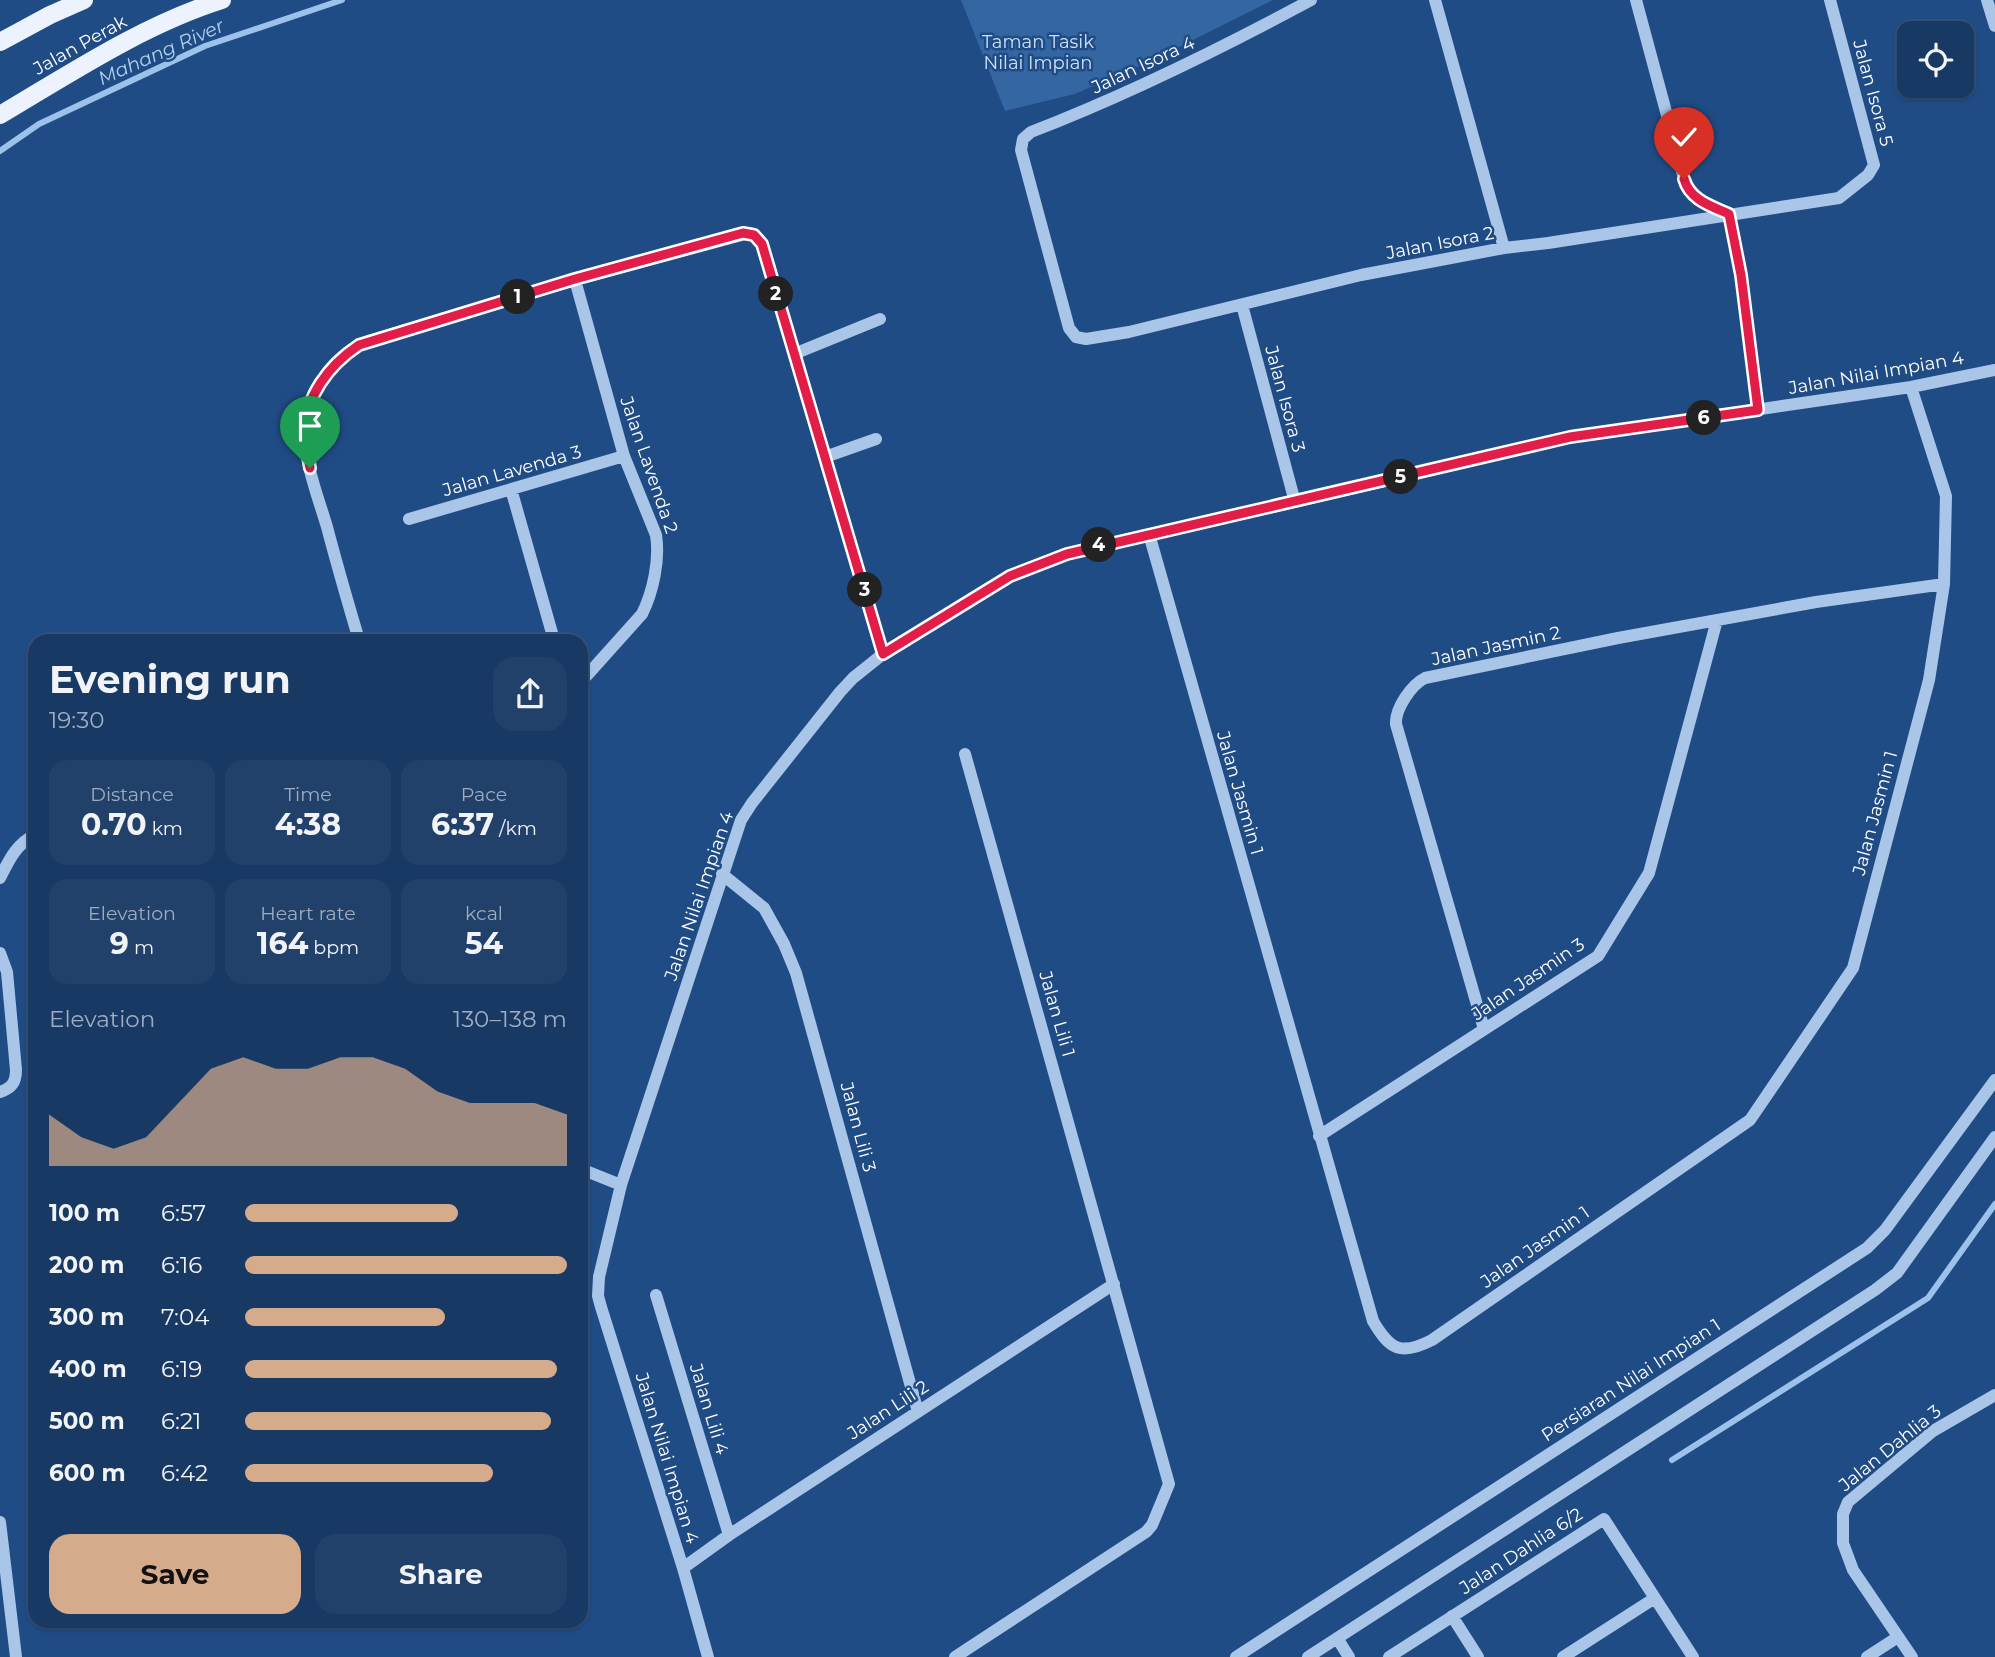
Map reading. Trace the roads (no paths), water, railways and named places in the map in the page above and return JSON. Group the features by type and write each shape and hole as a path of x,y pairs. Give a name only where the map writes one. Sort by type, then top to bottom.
{"main road":[{"path":"0,42 84,0"},
{"name":"Jalan Perak","path":"0,115 123,43 205,5 222,0"}],"street":[{"name":"Jalan Isora 4","path":"1076,337 1069,328 1021,150 1023,139 1031,132 1093,108 1228,44 1311,0"},
{"path":"1435,0 1504,248"},
{"path":"1636,0 1686,186 1697,199 1729,214 1741,275 1758,410"},
{"name":"Jalan Isora 5","path":"1815,202 1842,196 1868,175 1874,165 1830,0"},
{"path":"1987,0 1995,26"},
{"name":"Jalan Isora 2","path":"1076,337 1086,339 1129,332 1361,275 1504,248 1815,202"},
{"path":"357,634 310,468 305,436 306,418 316,390 337,362 359,345 575,279 743,233 754,235 762,244 883,654"},
{"name":"Jalan Lavenda 2","path":"575,279 624,456 656,535 658,558 642,614 588,674"},
{"name":"Jalan Isora 3","path":"1242,305 1294,502"},
{"path":"794,354 880,319"},
{"name":"Jalan Nilai Impian 4","path":"708,1657 598,1296 598,1277 621,1185 741,820 853,678 883,654 1010,576 1067,554 1570,437 1911,387 1995,370"},
{"name":"Jalan Jasmin 1","path":"1149,534 1373,1321 1392,1346 1405,1349 1418,1347 1432,1340 1750,1120 1853,968 1928,680 1944,584 1946,496 1911,387"},
{"path":"825,457 876,439"},
{"name":"Jalan Lavenda 3","path":"409,519 624,456"},
{"path":"511,489 552,634"},
{"name":"Jalan Jasmin 2","path":"1484,1029 1396,724 1395,715 1415,685 1424,678 1618,638 1816,602 1944,584"},
{"name":"Jalan Jasmin 3","path":"1319,1136 1598,956 1649,873 1717,620"},
{"name":"Jalan Lili 1","path":"956,1657 1146,1532 1152,1525 1167,1491 1168,1481 965,754"},
{"path":"0,878 15,850 28,838"},
{"name":"Jalan Lili 3","path":"722,874 764,908 796,973 918,1412"},
{"path":"0,953 7,972 16,1070 13,1084 0,1092"},
{"name":"Persiaran Nilai Impian 1","path":"1236,1657 1867,1248 1885,1230 1995,1080"},
{"path":"1308,1657 1875,1290 1897,1273 1995,1137"},
{"path":"588,1172 621,1185"},
{"name":"Jalan Lili 2","path":"683,1568 729,1535 1114,1284"},
{"name":"Jalan Lili 4","path":"656,1294 729,1535"},
{"name":"Jalan Dahlia 3","path":"1912,1657 1853,1570 1843,1543 1843,1514 1848,1502 1933,1431 1995,1395"},
{"name":"Jalan Dahlia 6/2","path":"1389,1657 1604,1518 1693,1657"},
{"path":"0,1522 16,1657"},
{"path":"1563,1657 1655,1598"},
{"path":"1452,1616 1478,1657"},
{"path":"1867,1657 1898,1637"},
{"path":"1337,1639 1349,1657"}],"waterway":[{"name":"Mahang River","path":"0,151 39,124 205,46 342,0"},
{"path":"1672,1460 1928,1298 1995,1204"}],"park label":[{"name":"Taman Tasik Nilai Impian","path":"1038,52"}]}
